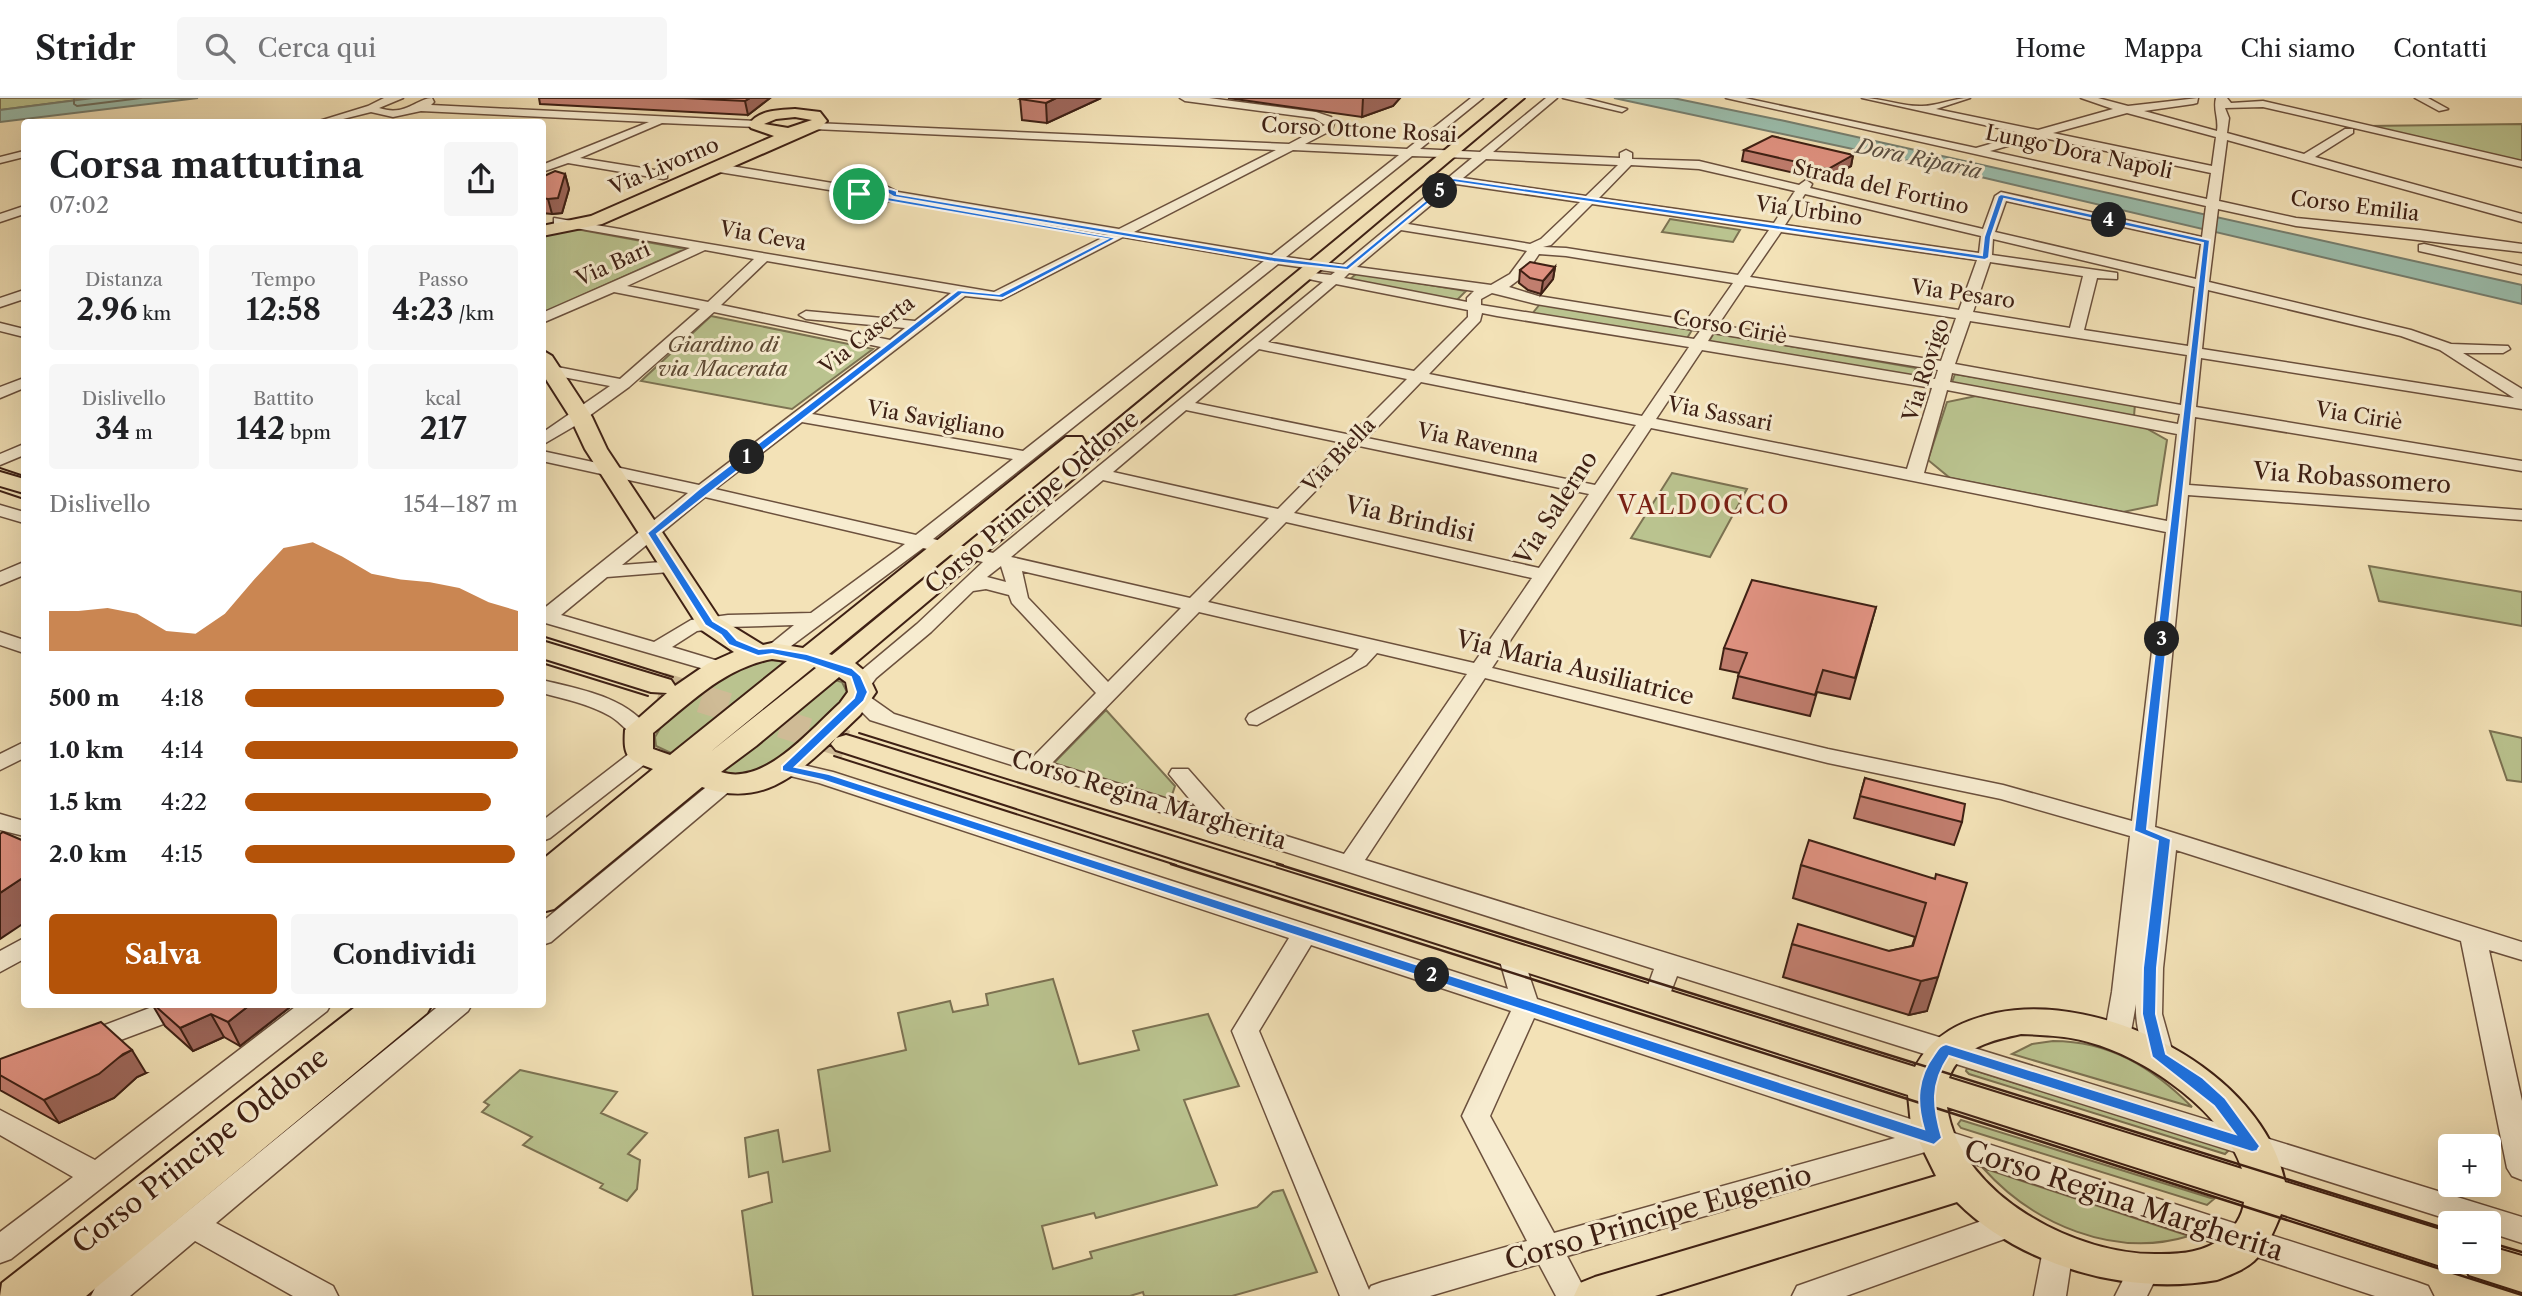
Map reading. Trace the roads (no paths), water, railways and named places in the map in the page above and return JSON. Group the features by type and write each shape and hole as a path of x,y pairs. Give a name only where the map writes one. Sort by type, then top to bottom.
{"main road":[{"name":"Via Livorno","path":"548,227 663,175 767,122 793,98"},
{"name":"Corso Principe Oddone","path":"546,898 746,740 820,662 944,548 1497,98"},
{"name":"Corso Principe Oddone","path":"1291,266 1434,149 1517,98"},
{"name":"Via Livorno","path":"548,227 579,224 609,215 719,168 811,123 820,100"},
{"path":"767,122 811,123"},
{"path":"767,122 811,123"},
{"path":"547,364 581,417 596,449 709,623 725,632 733,642 765,652"},
{"path":"0,479 21,485"},
{"path":"709,623 707,635 716,648 719,666 641,743 698,776 756,782 786,768"},
{"path":"546,650 661,686"},
{"name":"Corso Regina Margherita","path":"719,666 732,659 765,652 820,662 853,674 860,692"},
{"name":"Corso Principe Oddone","path":"786,768 860,692"},
{"name":"Corso Regina Margherita","path":"846,744 2438,1247"},
{"name":"Corso Principe Oddone","path":"546,874 698,776"},
{"name":"Corso Principe Oddone","path":"16,1296 379,1008"},
{"name":"Corso Principe Oddone","path":"55,1296 410,1008"},
{"path":"2021,1021 2071,1024 2117,1037 2160,1057 2192,1078 2220,1102 2252,1146 2262,1171 2265,1192 2261,1217 2248,1240 2229,1256 2205,1267 2165,1273 2137,1284 2058,1250 2010,1224 1963,1184 1948,1164 1934,1138 1926,1110 1927,1085 1933,1068 1946,1049 1978,1029 2021,1021"},
{"path":"1595,1296 1963,1184"},
{"path":"2501,1267 2522,1274"}],"street":[{"path":"334,119 398,98"},
{"name":"Via Ceva","path":"579,224 1000,297 1328,125 1327,119 1316,115 1185,98"},
{"name":"Corso Principe Oddone","path":"1434,149 1478,98"},
{"name":"Corso Principe Oddone","path":"860,692 869,674 924,628 967,586 1003,562 1100,474 1552,98"},
{"path":"1568,98 1622,109"},
{"name":"Lungo Dora Napoli","path":"1731,98 2212,205"},
{"path":"1867,98 2215,170"},
{"path":"1859,125 1965,98"},
{"path":"2074,98 2128,110"},
{"path":"2086,98 2522,218"},
{"path":"2420,98 2443,109"},
{"path":"1978,151 2128,110 2194,99"},
{"path":"2249,107 2261,101 2522,164"},
{"path":"2160,1057 2153,1034 2149,1002 2153,835 2175,528 2215,170 2227,102 2349,131 2306,158"},
{"path":"424,103 532,113 767,122"},
{"path":"400,119 399,116 406,111 424,103 521,104 767,122"},
{"path":"376,107 406,111"},
{"path":"515,119 532,113"},
{"path":"546,167 665,119"},
{"name":"Corso Ottone Rosai","path":"811,123 1487,152"},
{"name":"Strada del Fortino","path":"1487,152 1708,160 1803,186 2202,281 2435,340"},
{"path":"3,159 21,155"},
{"path":"546,156 663,175"},
{"path":"1484,289 1504,285 1533,257 1536,245 1546,242 1591,200 1626,157"},
{"path":"719,168 862,192 884,189 894,193 891,197 1291,266"},
{"name":"Via Urbino","path":"1453,180 2091,273 2141,279 2148,276 2152,269"},
{"name":"Via Salerno","path":"1352,862 1803,186"},
{"name":"Via Rovigo","path":"1914,476 1947,367 1985,258 1990,230 2001,196 2208,239"},
{"name":"Corso Emilia","path":"2212,205 2319,226 2433,237"},
{"path":"2,217 21,211"},
{"name":"Corso Emilia","path":"2273,216 2522,248"},
{"path":"2,217 21,220"},
{"name":"Via Pesaro","path":"1398,226 2522,404"},
{"path":"2319,226 2522,270"},
{"path":"2420,247 2433,237"},
{"name":"Via Bari","path":"546,317 702,247"},
{"path":"546,438 581,417 624,384 763,258"},
{"name":"Corso Principe Oddone","path":"765,652 817,619 944,548 1024,456 1291,266"},
{"name":"Corso Ciriè","path":"1291,266 1348,268 1484,289 1942,385 2188,421"},
{"name":"Corso Ciriè","path":"1291,266 1332,281 1476,308 1947,367 2188,421"},
{"path":"2076,332 2091,273"},
{"path":"612,287 890,344"},
{"name":"Via Biella","path":"1038,765 1475,318 1474,298 1484,289"},
{"name":"Via Caserta","path":"546,615 890,344 961,292"},
{"path":"0,303 21,295"},
{"path":"769,319 795,314 916,325"},
{"path":"0,327 21,332"},
{"path":"2435,340 2463,348 2503,349 2522,354"},
{"path":"2435,340 2463,348 2522,396"},
{"name":"Via Sassari","path":"1256,344 2175,528"},
{"path":"547,364 624,384"},
{"path":"0,393 21,384"},
{"name":"Via Ravenna","path":"1183,405 1599,491"},
{"name":"Via Savigliano","path":"800,417 1024,456"},
{"name":"Via Ciriè","path":"2188,421 2522,466"},
{"path":"0,460 16,451"},
{"name":"Via Maria Ausiliatrice","path":"546,457 1480,671 1828,756 2000,791 2153,835 2522,951"},
{"name":"Via Brindisi","path":"1100,474 1544,575"},
{"name":"Via Robassomero","path":"2179,489 2522,516"},
{"path":"0,510 21,517"},
{"path":"1003,562 1014,572 1015,590 1019,600 1107,692"},
{"path":"603,572 675,567"},
{"path":"0,579 21,569"},
{"path":"967,586 987,583 1015,590"},
{"path":"546,616 655,650 719,666"},
{"path":"655,650 691,626 817,619"},
{"path":"0,638 21,646"},
{"path":"1257,719 1359,661 1372,647"},
{"path":"546,687 616,709 631,720 641,743 546,829"},
{"name":"Corso Regina Margherita","path":"860,692 878,715 886,719 1352,862 2522,1230"},
{"path":"0,763 21,751"},
{"name":"Corso Regina Margherita","path":"786,768 825,777 2417,1296"},
{"path":"1180,774 1222,822"},
{"name":"Corso Principe Oddone","path":"546,932 698,776"},
{"path":"0,822 21,828"},
{"path":"2117,1037 2153,835"},
{"path":"1305,933 1245,1031 1356,1296"},
{"path":"2473,936 2522,1168"},
{"path":"0,963 21,949"},
{"path":"1511,954 1526,1006 1476,1116 1573,1296"},
{"path":"1656,1000 1669,962"},
{"path":"64,1051 178,1008"},
{"name":"Corso Principe Oddone","path":"0,1250 313,1008"},
{"name":"Corso Principe Oddone","path":"107,1296 454,1008"},
{"path":"0,1121 96,1175"},
{"name":"Corso Principe Eugenio","path":"1382,1296 1934,1138"},
{"path":"1808,1296 2010,1224"},
{"path":"192,1225 322,1296"},
{"path":"2050,1296 2058,1250"}],"water":[{"path":"93,98 198,98 0,122 0,110"},
{"name":"Dora Riparia","path":"1614,98 1673,98 1785,121 2522,285 2522,304 1951,170"}],"tunnel":[{"path":"661,686 846,744"}],"tram line":[{"path":"0,468 21,475"},
{"path":"0,491 21,498"},
{"path":"546,637 673,677"},
{"path":"546,664 648,696"},
{"path":"859,733 1283,865"},
{"path":"834,756 1176,865"},
{"path":"1171,864 2522,1295"},
{"path":"1277,864 2438,1226"},
{"path":"2501,1246 2522,1252"}],"district":[{"name":"VALDOCCO","path":"1704,505"}],"park label":[{"name":"Giardino di via Macerata","path":"723,357"}]}
